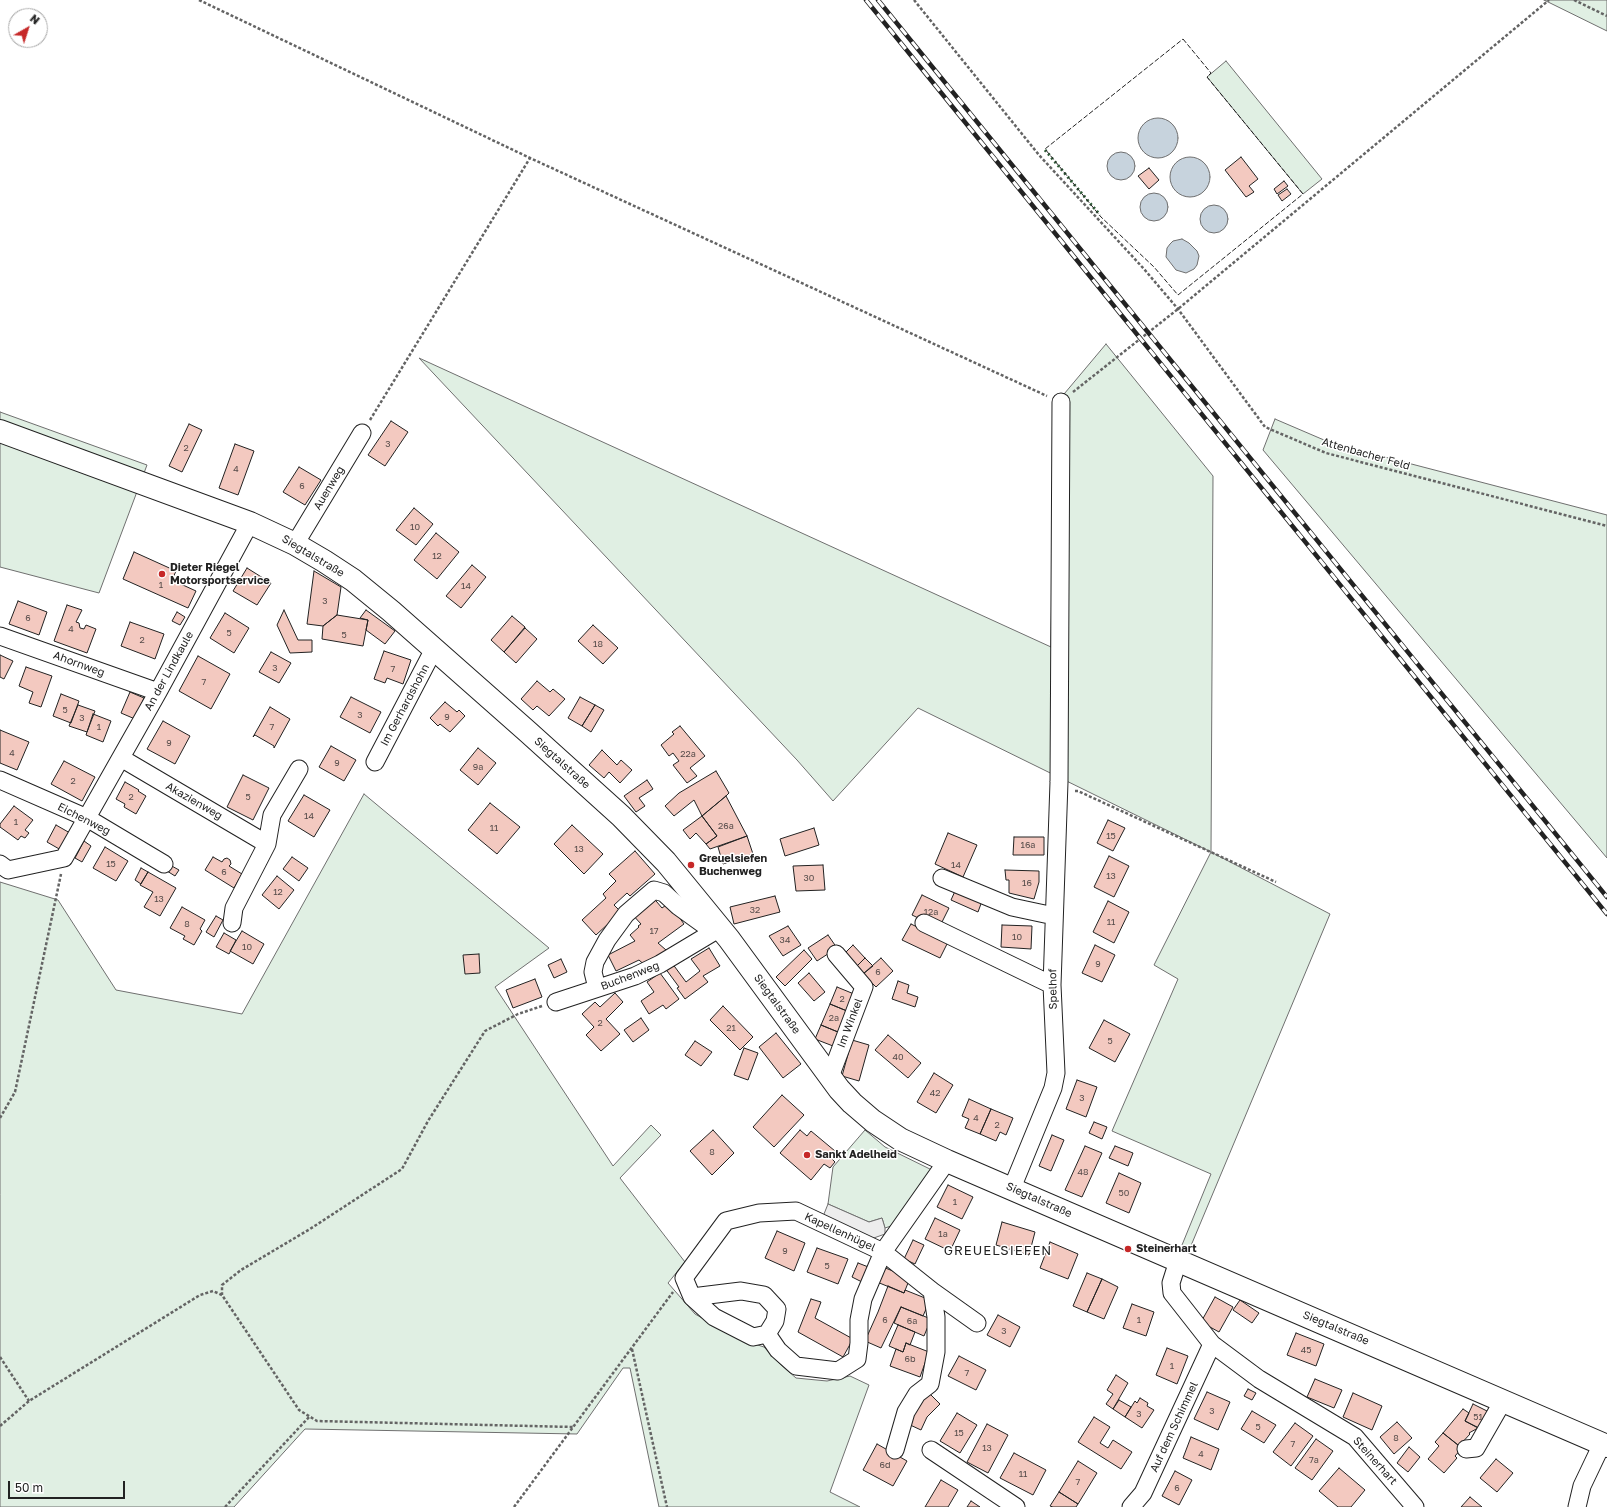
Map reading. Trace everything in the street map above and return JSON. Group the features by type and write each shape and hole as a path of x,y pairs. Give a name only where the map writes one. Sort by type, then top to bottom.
{"main road":[{"name":"Siegtalstraße","path":"0,431 250,522 295,544 353,580 434,649 621,816 666,862 830,1077 852,1103 873,1121 900,1139 947,1161 1605,1445"}],"street":[{"name":"Spelhof","path":"1012,1188 1053,1088 1056,1073 1052,985 1059,787 1061,402"},
{"name":"Auenweg","path":"295,544 362,433"},
{"name":"An der Lindkaule","path":"64,858 158,692 250,522"},
{"name":"Ahornweg","path":"0,636 158,692"},
{"name":"Im Gerhardshohn","path":"374,762 434,649"},
{"name":"Akazienweg","path":"121,758 267,844"},
{"path":"232,923 234,908 267,844 272,815 299,769"},
{"name":"Eichenweg","path":"0,780 87,818 164,864"},
{"path":"0,864 8,870 64,858"},
{"path":"942,878 1012,907 1054,916"},
{"path":"597,988 593,972 595,962 607,940 626,914 654,890 664,893 678,906 717,930"},
{"path":"924,923 1052,985"},
{"name":"Buchenweg","path":"556,1002 635,976 660,964 717,930"},
{"name":"Im Winkel","path":"830,1077 864,987 836,954"},
{"name":"Kapellenhügel","path":"883,1252 947,1161"},
{"name":"Kapellenhügel","path":"684,1278 726,1221 759,1213 796,1211 883,1252 932,1291 977,1323"},
{"path":"767,1334 778,1350 796,1366 838,1371 857,1359 860,1343 859,1320 862,1299 883,1252"},
{"name":"Steinerhart","path":"1178,1261 1171,1283 1172,1293 1212,1344 1259,1379 1355,1437 1412,1506"},
{"path":"684,1278 692,1297 714,1317 753,1337 767,1334 775,1321 777,1309 764,1294 741,1291 692,1297"},
{"path":"895,1450 906,1412 917,1394 930,1384 936,1352 936,1317 932,1291"},
{"name":"Auf dem Schimmel","path":"1131,1507 1143,1493 1212,1344"},
{"path":"1466,1449 1476,1448 1503,1401"},
{"path":"1577,1507 1582,1486 1605,1445"},
{"path":"931,1450 1016,1507"}],"path":[{"path":"199,0 530,158 1061,402 1178,309 1549,0"},
{"name":"Attenbacher Feld","path":"914,0 1039,155 1144,269 1178,309 1265,427 1326,453 1607,526"},
{"path":"1574,0 1607,16"},
{"path":"362,433 530,158"},
{"path":"1059,787 1078,791 1276,882"},
{"path":"0,1118 15,1092 64,858"},
{"path":"222,1295 222,1285 241,1270 310,1229 402,1169 428,1121 485,1031 518,1014 556,1002"},
{"path":"514,1507 684,1278"},
{"path":"0,1426 30,1401 200,1295 213,1291 222,1295 300,1410 317,1421 573,1426"},
{"path":"632,1348 667,1507"},
{"path":"0,1357 30,1401"},
{"path":"225,1507 310,1416"}],"green space":[{"path":"1544,0 1607,0 1607,31"},
{"path":"1226,61 1322,179 1303,194 1207,77"},
{"path":"1106,344 1213,476 1211,852 918,708 833,801 797,760 419,358 1051,647 1054,406"},
{"path":"0,412 147,465 99,593 0,567"},
{"path":"1275,419 1331,443 1607,515 1607,858 1263,450"},
{"path":"364,794 549,948 495,987 613,1166 651,1125 661,1135 620,1178 685,1262 668,1283 695,1314 739,1339 764,1347 796,1378 827,1381 850,1376 869,1385 830,1492 860,1507 659,1507 630,1368 623,1368 577,1434 305,1429 234,1507 0,1507 0,882 58,900 116,990 242,1014"},
{"path":"1211,852 1330,914 1190,1248 1182,1245 1211,1174 1112,1131 1178,979 1154,965"},
{"path":"865,1130 885,1147 934,1171 900,1223 885,1228 882,1218 869,1222 828,1204 833,1167"}],"shaded area":[{"path":"1162,118 1169,121 1175,127 1178,138 1177,146 1169,155 1162,158 1154,158 1147,155 1139,146 1138,134 1141,127 1150,119"},
{"path":"1121,152 1127,153 1131,156 1134,160 1134,172 1131,176 1127,179 1121,180 1115,179 1111,176 1108,172 1107,166 1108,160 1111,156 1115,153"},
{"path":"1194,157 1201,160 1207,166 1210,177 1209,185 1201,194 1194,197 1186,197 1179,194 1171,185 1170,173 1173,166 1182,158"},
{"path":"1154,193 1160,194 1164,197 1167,201 1167,213 1164,217 1160,220 1154,221 1148,220 1144,217 1141,213 1140,207 1141,201 1144,197 1148,194"},
{"path":"1214,205 1220,206 1224,209 1227,213 1227,225 1224,229 1220,232 1214,233 1208,232 1204,229 1201,225 1200,219 1201,213 1204,209 1208,206"},
{"path":"1182,239 1189,243 1197,251 1199,256 1197,265 1194,269 1186,273 1176,270 1166,257 1167,248 1170,244 1173,241"},
{"path":"828,1204 869,1222 882,1218 885,1234 871,1239 822,1219"}],"building":[{"path":"1241,157 1258,179 1249,186 1254,192 1246,197 1225,170"},
{"path":"1149,168 1159,180 1149,189 1138,176"},
{"path":"1284,181 1288,186 1277,194 1274,189"},
{"path":"1287,189 1291,194 1282,201 1278,195"},
{"path":"391,421 408,432 385,466 368,455"},
{"path":"189,424 202,430 182,472 169,466"},
{"path":"235,444 254,451 238,495 219,488"},
{"path":"299,467 321,480 305,505 283,492"},
{"path":"414,508 433,524 416,545 396,530"},
{"path":"436,533 459,552 437,579 414,560"},
{"path":"134,552 176,571 172,580 196,591 188,608 123,579"},
{"path":"472,565 486,577 461,608 446,596"},
{"path":"247,568 271,583 257,605 233,591"},
{"path":"314,571 341,587 337,615 323,626 307,624"},
{"path":"18,601 47,612 39,635 9,624"},
{"path":"67,605 82,610 76,622 79,623 80,628 84,629 86,625 96,629 87,653 54,641"},
{"path":"284,610 298,640 312,640 312,652 290,653 277,625"},
{"path":"366,610 395,631 385,644 366,630 368,620 360,618"},
{"path":"177,612 185,617 180,625 172,621"},
{"path":"225,613 249,628 234,653 210,638"},
{"path":"337,615 368,620 363,646 322,639 323,626"},
{"path":"512,616 525,627 504,652 491,640"},
{"path":"130,622 164,634 155,659 121,646"},
{"path":"593,625 618,648 603,664 578,641"},
{"path":"525,628 537,639 516,663 504,652"},
{"path":"384,651 411,660 403,684 387,678 385,683 374,679"},
{"path":"271,652 291,663 279,683 259,672"},
{"path":"0,655 13,661 4,679 0,677"},
{"path":"198,656 230,674 211,709 179,691"},
{"path":"26,667 52,676 41,707 29,703 33,692 19,686"},
{"path":"537,681 550,692 553,689 565,699 549,716 537,706 533,710 521,699"},
{"path":"130,692 144,698 135,719 121,713"},
{"path":"61,694 79,701 71,723 53,716"},
{"path":"351,697 381,712 370,733 340,717"},
{"path":"580,697 595,705 582,726 568,718"},
{"path":"445,702 457,712 459,710 465,716 450,732 440,724 438,726 430,718"},
{"path":"78,705 95,711 87,732 69,726"},
{"path":"595,705 604,710 591,732 582,726"},
{"path":"270,707 290,719 274,748 274,746 255,735 253,737"},
{"path":"93,714 111,721 103,742 86,735"},
{"path":"163,721 190,736 175,764 147,749"},
{"path":"680,726 705,756 690,768 697,776 687,783 673,765 679,761 673,753 669,756 661,745 674,734 672,732"},
{"path":"0,730 29,742 17,770 0,763"},
{"path":"331,746 356,760 344,781 319,767"},
{"path":"478,748 496,763 478,785 460,770"},
{"path":"602,750 617,765 621,760 632,770 620,783 609,772 604,778 589,765"},
{"path":"64,761 95,777 82,801 51,784"},
{"path":"716,771 729,793 702,816 694,800 674,816 665,806 679,793"},
{"path":"243,775 269,788 253,820 227,807"},
{"path":"647,780 653,789 639,798 645,806 636,812 624,796"},
{"path":"125,782 146,796 136,814 124,807 125,804 116,799"},
{"path":"304,795 330,810 314,837 288,821"},
{"path":"726,796 747,836 710,849 706,844 717,836 702,816"},
{"path":"490,803 520,827 497,854 468,830"},
{"path":"14,806 33,820 25,830 29,833 25,838 21,836 18,840 0,827 0,824"},
{"path":"702,816 717,836 706,844 696,833 690,839 683,830"},
{"path":"1108,820 1125,828 1113,851 1097,843"},
{"path":"56,825 70,833 61,850 47,842"},
{"path":"572,825 603,854 584,874 554,844"},
{"path":"814,828 819,845 785,856 780,839"},
{"path":"948,833 977,845 963,877 935,864"},
{"path":"747,836 753,854 723,864 718,847"},
{"path":"1014,837 1044,837 1044,855 1013,855"},
{"path":"84,841 91,846 82,862 75,858"},
{"path":"105,847 128,861 116,881 93,868"},
{"path":"635,851 655,874 630,896 627,893 614,905 621,912 596,935 582,920 606,898 603,894 616,881 609,874"},
{"path":"1109,856 1129,866 1114,897 1094,887"},
{"path":"213,857 222,862 227,858 230,860 231,864 229,866 242,874 234,888 205,870"},
{"path":"292,857 308,868 299,881 283,869"},
{"path":"170,865 179,870 175,876 167,871"},
{"path":"823,865 825,890 796,891 793,866"},
{"path":"141,868 148,872 141,884 135,880"},
{"path":"1005,870 1039,871 1039,882 1034,899 1009,893 1009,880 1006,880"},
{"path":"148,872 176,888 160,916 144,907 153,892 140,885"},
{"path":"277,876 294,890 279,909 262,895"},
{"path":"956,889 982,901 978,912 951,900"},
{"path":"651,895 662,908 669,903 684,924 658,943 666,950 648,968 639,960 616,971 608,955 635,941 630,935 641,924 631,913"},
{"path":"922,895 949,908 939,928 912,915"},
{"path":"775,896 780,912 734,924 730,907"},
{"path":"1108,901 1129,912 1114,943 1093,932"},
{"path":"182,907 205,920 200,929 202,931 194,945 183,939 185,936 170,928"},
{"path":"216,916 223,920 214,937 206,932"},
{"path":"911,924 948,942 940,958 902,940"},
{"path":"1002,925 1032,926 1031,949 1001,947"},
{"path":"788,926 801,945 783,956 769,936"},
{"path":"242,931 264,944 253,964 230,951"},
{"path":"224,933 236,940 229,954 216,947"},
{"path":"828,935 837,948 817,961 808,948"},
{"path":"853,945 865,958 856,967 844,954"},
{"path":"1095,945 1115,955 1102,982 1082,973"},
{"path":"709,948 720,966 703,976 708,982 685,999 677,988 679,987 665,968 672,963 686,982 700,971 691,959"},
{"path":"804,950 812,959 785,986 776,977"},
{"path":"479,954 480,973 465,974 463,955"},
{"path":"865,958 873,966 863,974 856,967"},
{"path":"881,958 893,971 876,987 863,974"},
{"path":"561,959 567,972 554,978 548,965"},
{"path":"660,973 679,999 666,1009 663,1005 649,1014 641,1001 654,992 647,982"},
{"path":"809,973 825,992 814,1001 798,983"},
{"path":"535,979 542,997 513,1008 506,990"},
{"path":"898,981 909,985 907,993 918,997 915,1007 892,999"},
{"path":"837,987 854,994 847,1011 830,1004"},
{"path":"615,993 623,1002 606,1019 620,1034 601,1051 586,1035 594,1027 582,1014 595,1002 600,1007"},
{"path":"830,1004 847,1011 838,1032 821,1025"},
{"path":"723,1006 753,1037 740,1050 710,1020"},
{"path":"641,1018 649,1030 633,1042 624,1030"},
{"path":"1104,1020 1130,1034 1115,1062 1089,1048"},
{"path":"821,1025 838,1032 833,1046 815,1039"},
{"path":"776,1033 801,1064 783,1078 759,1047"},
{"path":"888,1035 921,1063 908,1078 875,1050"},
{"path":"852,1040 869,1045 859,1081 842,1076"},
{"path":"695,1041 712,1052 701,1066 685,1055"},
{"path":"744,1048 758,1053 748,1080 734,1075"},
{"path":"934,1073 953,1085 936,1113 917,1102"},
{"path":"1077,1080 1097,1087 1086,1117 1066,1109"},
{"path":"782,1095 804,1115 774,1147 753,1127"},
{"path":"969,1099 991,1109 980,1134 965,1128 969,1119 962,1116"},
{"path":"991,1109 1013,1118 1006,1135 1000,1132 996,1141 980,1134"},
{"path":"1094,1122 1107,1127 1102,1139 1089,1133"},
{"path":"713,1130 734,1153 712,1175 690,1151"},
{"name":"Sankt Adelheid","path":"800,1130 807,1136 811,1131 835,1151 830,1157 835,1162 830,1168 824,1164 811,1180 780,1153"},
{"path":"1052,1135 1064,1140 1051,1171 1039,1166"},
{"path":"1085,1146 1102,1153 1082,1197 1065,1190"},
{"path":"1115,1146 1133,1153 1128,1166 1109,1158"},
{"path":"1119,1173 1141,1183 1129,1213 1106,1203"},
{"path":"948,1185 973,1197 962,1219 937,1207"},
{"path":"935,1218 960,1230 950,1251 925,1239"},
{"path":"1002,1222 1035,1232 1029,1255 996,1245"},
{"path":"777,1231 805,1243 794,1271 765,1258"},
{"path":"913,1240 924,1245 915,1264 904,1259"},
{"path":"1050,1242 1078,1254 1068,1279 1040,1268"},
{"path":"817,1248 848,1259 838,1284 807,1272"},
{"path":"858,1263 871,1268 864,1283 852,1277"},
{"path":"883,1267 910,1278 904,1293 877,1282"},
{"path":"1087,1273 1102,1279 1087,1312 1073,1306"},
{"path":"1102,1279 1118,1287 1104,1319 1087,1312"},
{"path":"888,1286 904,1293 905,1290 930,1300 923,1316 901,1307 881,1348 865,1341"},
{"path":"1215,1297 1233,1307 1219,1332 1201,1322"},
{"path":"811,1299 821,1302 815,1318 853,1339 843,1357 798,1332"},
{"path":"1240,1300 1259,1313 1252,1323 1233,1310"},
{"path":"1132,1304 1154,1312 1146,1336 1123,1328"},
{"path":"901,1307 931,1319 924,1336 894,1323"},
{"path":"998,1315 1020,1327 1010,1347 987,1335"},
{"path":"898,1325 915,1332 910,1345 906,1343 903,1352 889,1346"},
{"path":"1296,1333 1324,1344 1316,1366 1287,1355"},
{"path":"906,1343 929,1352 920,1377 890,1366 896,1349 903,1352"},
{"path":"1167,1348 1188,1356 1177,1384 1156,1375"},
{"path":"959,1356 986,1370 976,1390 948,1376"},
{"path":"1116,1375 1128,1383 1113,1409 1106,1404 1113,1394 1107,1390"},
{"path":"1315,1379 1342,1390 1334,1408 1307,1397"},
{"path":"1248,1389 1256,1393 1252,1400 1244,1396"},
{"path":"1207,1392 1230,1402 1218,1430 1194,1419"},
{"path":"929,1393 940,1404 927,1417 921,1430 908,1424 916,1406"},
{"path":"1353,1393 1382,1406 1372,1430 1343,1417"},
{"path":"1140,1398 1148,1403 1147,1406 1154,1410 1142,1428 1125,1417 1135,1401 1137,1403"},
{"path":"1119,1400 1131,1407 1125,1417 1113,1409"},
{"path":"1473,1404 1491,1413 1483,1430 1465,1421"},
{"path":"1463,1409 1469,1413 1465,1421 1478,1428 1469,1433 1470,1434 1459,1446 1443,1433"},
{"path":"1252,1411 1276,1425 1264,1443 1241,1429"},
{"path":"957,1413 977,1425 960,1453 940,1441"},
{"path":"1094,1417 1110,1427 1100,1443 1108,1448 1113,1440 1132,1452 1121,1469 1078,1442"},
{"path":"1397,1422 1412,1438 1394,1454 1380,1437"},
{"path":"1295,1423 1313,1436 1291,1466 1273,1452"},
{"path":"987,1424 1008,1435 988,1473 967,1462"},
{"path":"1443,1433 1462,1448 1455,1456 1457,1458 1444,1473 1428,1459 1439,1446 1435,1442"},
{"path":"1191,1437 1219,1449 1211,1470 1183,1458"},
{"path":"1316,1439 1333,1451 1312,1480 1295,1468"},
{"path":"877,1444 907,1461 893,1486 863,1470"},
{"path":"1409,1447 1420,1457 1408,1472 1397,1463"},
{"path":"1014,1453 1046,1470 1033,1495 1000,1478"},
{"path":"1496,1459 1513,1473 1497,1492 1480,1478"},
{"path":"1078,1461 1097,1473 1078,1504 1059,1492"},
{"path":"1339,1468 1365,1490 1351,1507 1338,1507 1319,1491"},
{"path":"1175,1471 1192,1480 1179,1505 1162,1496"},
{"path":"941,1480 958,1490 948,1507 925,1507"},
{"path":"1059,1492 1078,1504 1076,1507 1050,1506"},
{"path":"1470,1497 1482,1507 1461,1507"},
{"path":"971,1501 980,1507 967,1507"}],"railway":[{"path":"866,0 1607,914"},
{"path":"878,0 1607,897"}],"hedge":[{"path":"1045,150 1100,215"}],"fence":[{"path":"1183,39 1211,73 1207,77 1303,194 1178,295 1154,267 1101,217 1045,149 1183,39"}],"place":[{"name":"Dieter Riegel Motorsportservice","path":"162,574"},
{"name":"Greuelsiefen Buchenweg","path":"691,865"},
{"name":"Sankt Adelheid","path":"807,1155"},
{"name":"Steinerhart","path":"1128,1249"}],"district":[{"name":"GREUELSIEFEN","path":"998,1251"}]}
